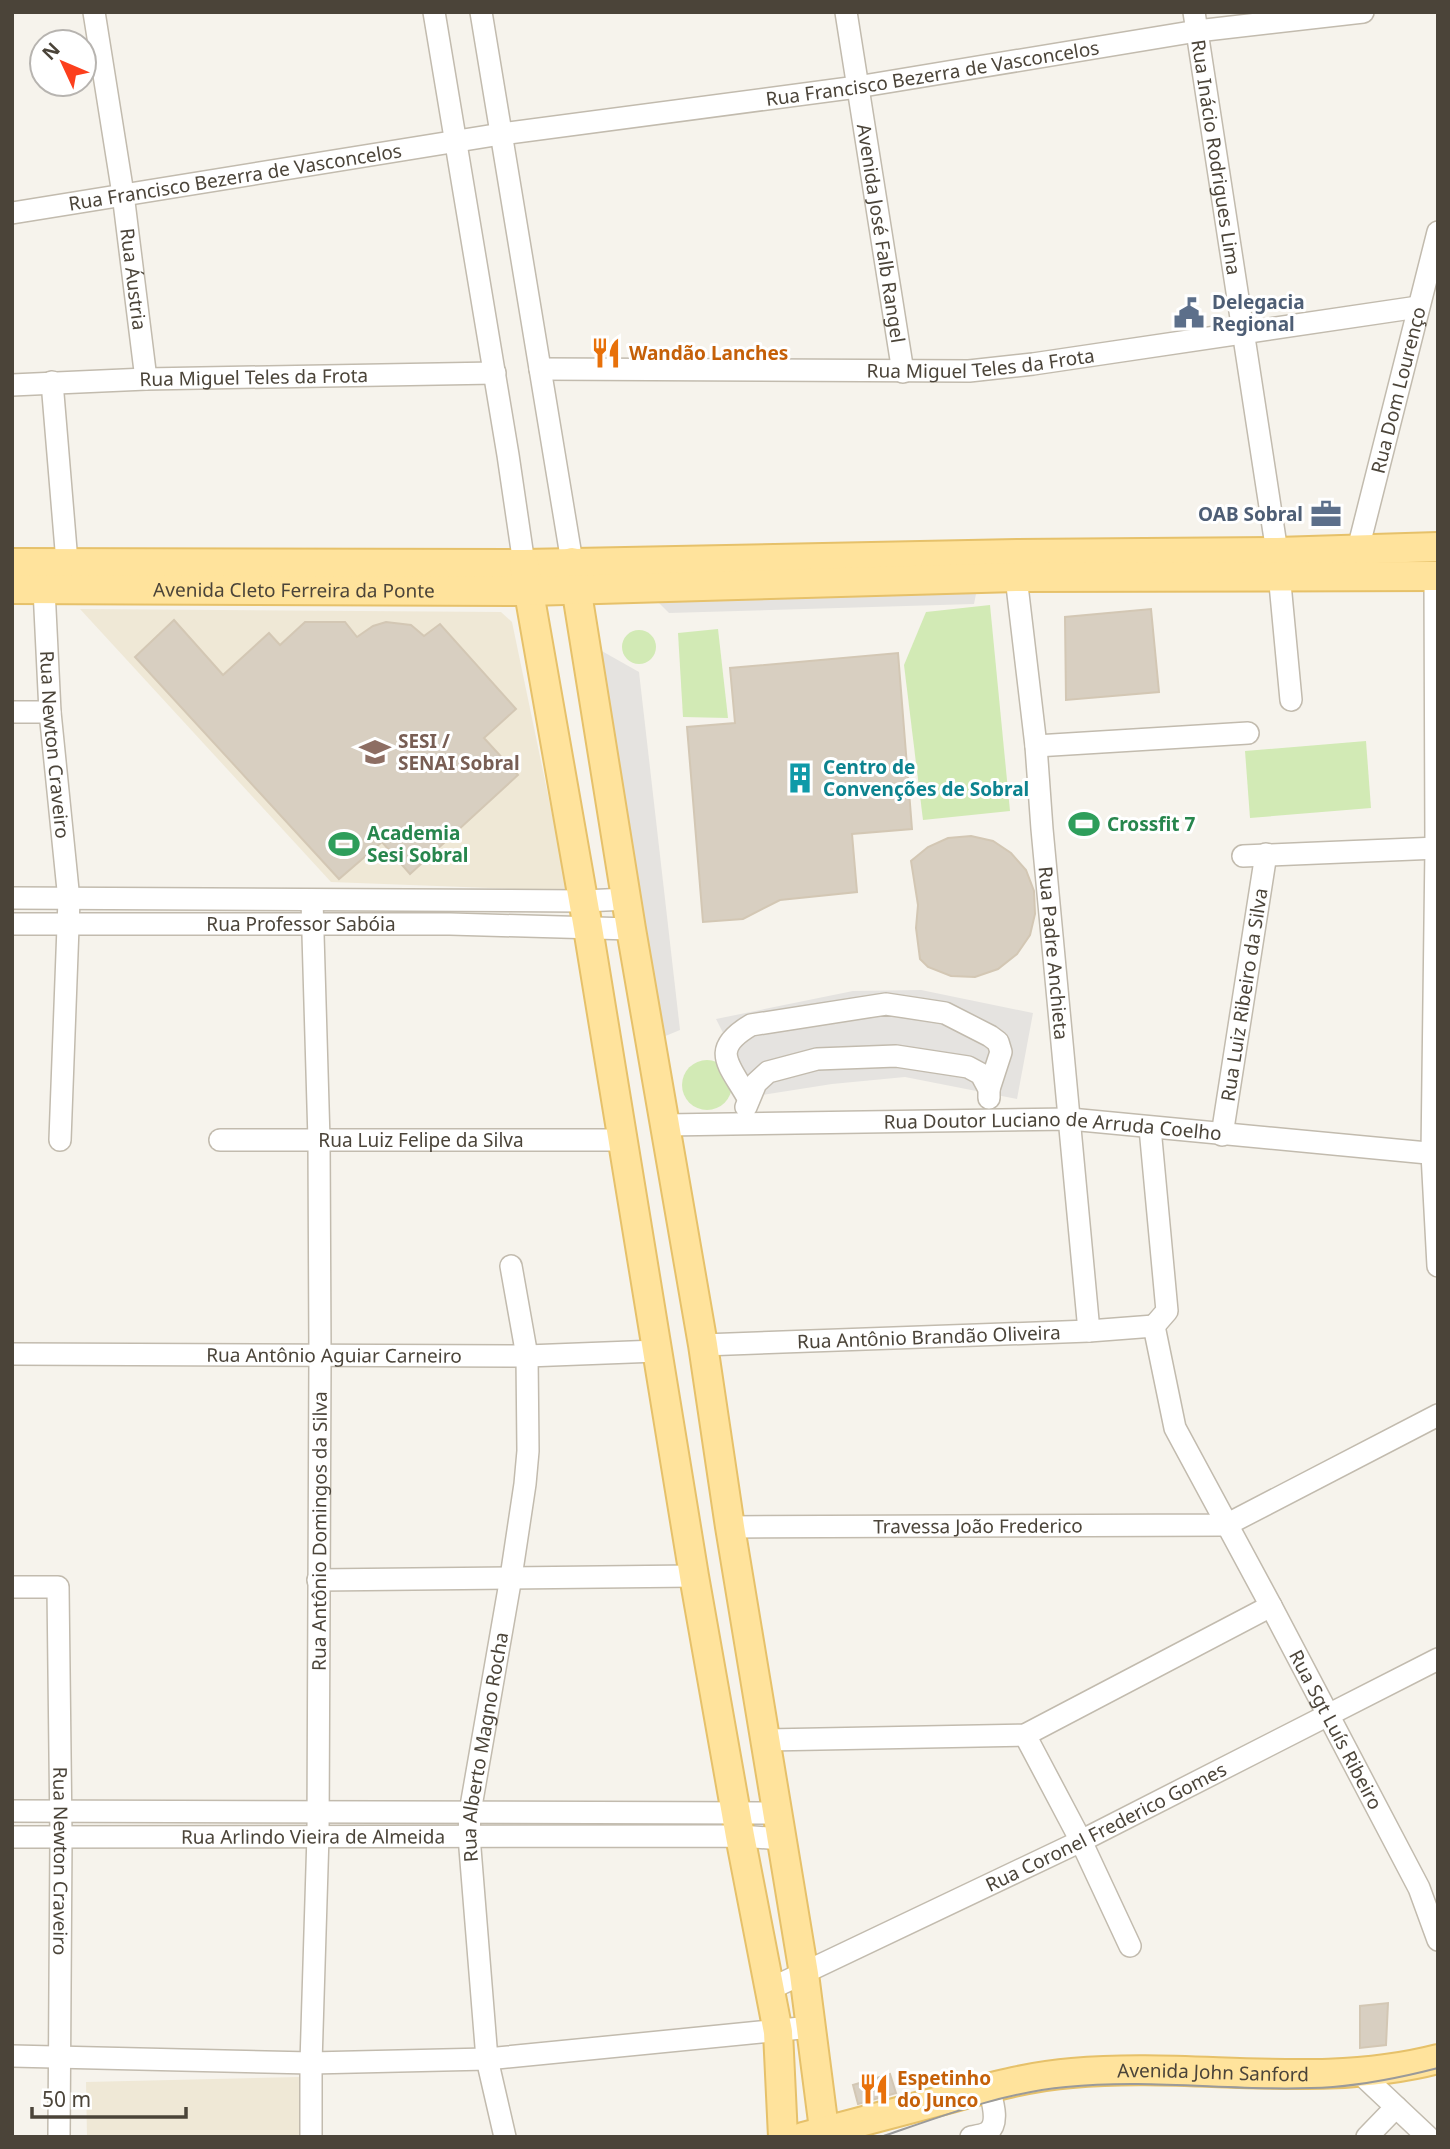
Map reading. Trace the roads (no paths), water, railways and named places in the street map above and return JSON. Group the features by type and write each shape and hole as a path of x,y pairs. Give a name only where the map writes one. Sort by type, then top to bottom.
{"main road":[{"path":"574,576 1358,562 1438,547"},
{"name":"Avenida Cleto Ferreira da Ponte","path":"12,563 67,562 526,578"},
{"path":"1358,562 1436,576"},
{"path":"574,576 1016,577 1279,564"},
{"path":"574,576 631,929 703,1345 730,1527 804,1974 811,2027 817,2135"},
{"name":"Avenida Cleto Ferreira da Ponte","path":"12,589 574,576"},
{"path":"526,578 586,915 694,1576 778,2032 783,2137"},
{"path":"645,1281 690,1274"},
{"name":"Avenida John Sanford","path":"817,2135 989,2088 1072,2073 1137,2071 1326,2075 1394,2069 1438,2059"}],"street":[{"name":"Rua Áustria","path":"94,12 123,194 146,379"},
{"path":"434,12 495,373 526,578"},
{"path":"481,12 574,576"},
{"name":"Avenida José Falb Rangel","path":"846,12 903,372"},
{"name":"Rua Francisco Bezerra de Vasconcelos","path":"12,213 501,134 857,87 1195,21 1363,12"},
{"name":"Rua Inácio Rodrigues Lima","path":"1195,21 1279,564 1291,700"},
{"name":"Rua Dom Lourenço","path":"1358,562 1438,232"},
{"name":"Rua Miguel Teles da Frota","path":"540,369 970,371 1418,307"},
{"name":"Rua Miguel Teles da Frota","path":"12,385 146,379 495,373"},
{"path":"52,382 67,562"},
{"path":"1436,576 1435,1154 1438,1266"},
{"name":"Rua Padre Anchieta","path":"1016,577 1036,746 1089,1331"},
{"name":"Rua Newton Craveiro","path":"44,589 50,712 69,900 69,925"},
{"path":"12,712 50,712"},
{"path":"1036,746 1248,733"},
{"path":"1243,856 1437,848"},
{"name":"Rua Luiz Ribeiro da Silva","path":"1222,1135 1266,854"},
{"name":"Rua Professor Sabóia","path":"12,898 312,900 586,915"},
{"path":"150,923 151,899"},
{"path":"586,915 627,899"},
{"name":"Rua Antônio Domingos da Silva","path":"311,2137 318,1835 320,1356 319,1140 312,900"},
{"path":"586,915 631,929"},
{"name":"Rua Professor Sabóia","path":"12,924 450,924 586,915"},
{"path":"60,1140 69,925"},
{"path":"748,1098 726,1059 726,1048 733,1035 751,1025 886,1004 945,1013 998,1042 1001,1052 989,1089 990,1121"},
{"path":"741,1124 748,1098 756,1083 768,1072 817,1059 896,1056 968,1066 981,1074 989,1089"},
{"name":"Rua Doutor Luciano de Arruda Coelho","path":"666,1125 1070,1119 1435,1154"},
{"path":"1150,1128 1167,1311 1154,1325"},
{"name":"Rua Luiz Felipe da Silva","path":"220,1140 621,1140"},
{"name":"Rua Alberto Magno Rocha","path":"505,2137 486,2059 469,1836 470,1812 511,1577 528,1451 527,1356 511,1266"},
{"name":"Rua Antônio Brandão Oliveira","path":"703,1345 1089,1331 1154,1325"},
{"name":"Rua Sgt Luís Ribeiro","path":"1154,1325 1175,1428 1329,1715 1428,1885 1438,1940"},
{"name":"Rua Antônio Aguiar Carneiro","path":"12,1354 527,1356 657,1351"},
{"path":"1226,1525 1438,1415"},
{"name":"Travessa João Frederico","path":"730,1527 1226,1525"},
{"path":"317,1580 694,1576"},
{"name":"Rua Newton Craveiro","path":"12,1587 58,1587 61,1811 59,2137"},
{"path":"766,1740 1025,1735 1271,1606"},
{"name":"Rua Coronel Frederico Gomes","path":"770,1989 1081,1841 1438,1659"},
{"path":"1025,1735 1081,1841 1130,1946"},
{"name":"Rua Arlindo Vieira de Almeida","path":"12,1811 470,1812 738,1824"},
{"path":"738,1824 780,1826"},
{"name":"Rua Arlindo Vieira de Almeida","path":"12,1837 469,1836 738,1824"},
{"path":"12,2056 311,2063 486,2059 811,2027"},
{"path":"1360,2073 1428,2137"},
{"path":"971,2137 988,2132 995,2119 989,2088"},
{"path":"1367,2137 1396,2107"}],"tram line":[{"path":"881,2137 995,2100 1066,2087 1133,2084 1333,2087 1386,2080 1438,2068"}],"place":[{"name":"Delegacia Regional","path":"1189,313"},
{"name":"Wandão Lanches","path":"606,353"},
{"name":"OAB Sobral","path":"1326,514"},
{"name":"SESI / SENAI Sobral","path":"375,752"},
{"name":"Centro de Convenções de Sobral","path":"800,778"},
{"name":"Crossfit 7","path":"1084,824"},
{"name":"Academia Sesi Sobral","path":"344,844"},
{"name":"Espetinho do Junco","path":"874,2089"}]}
